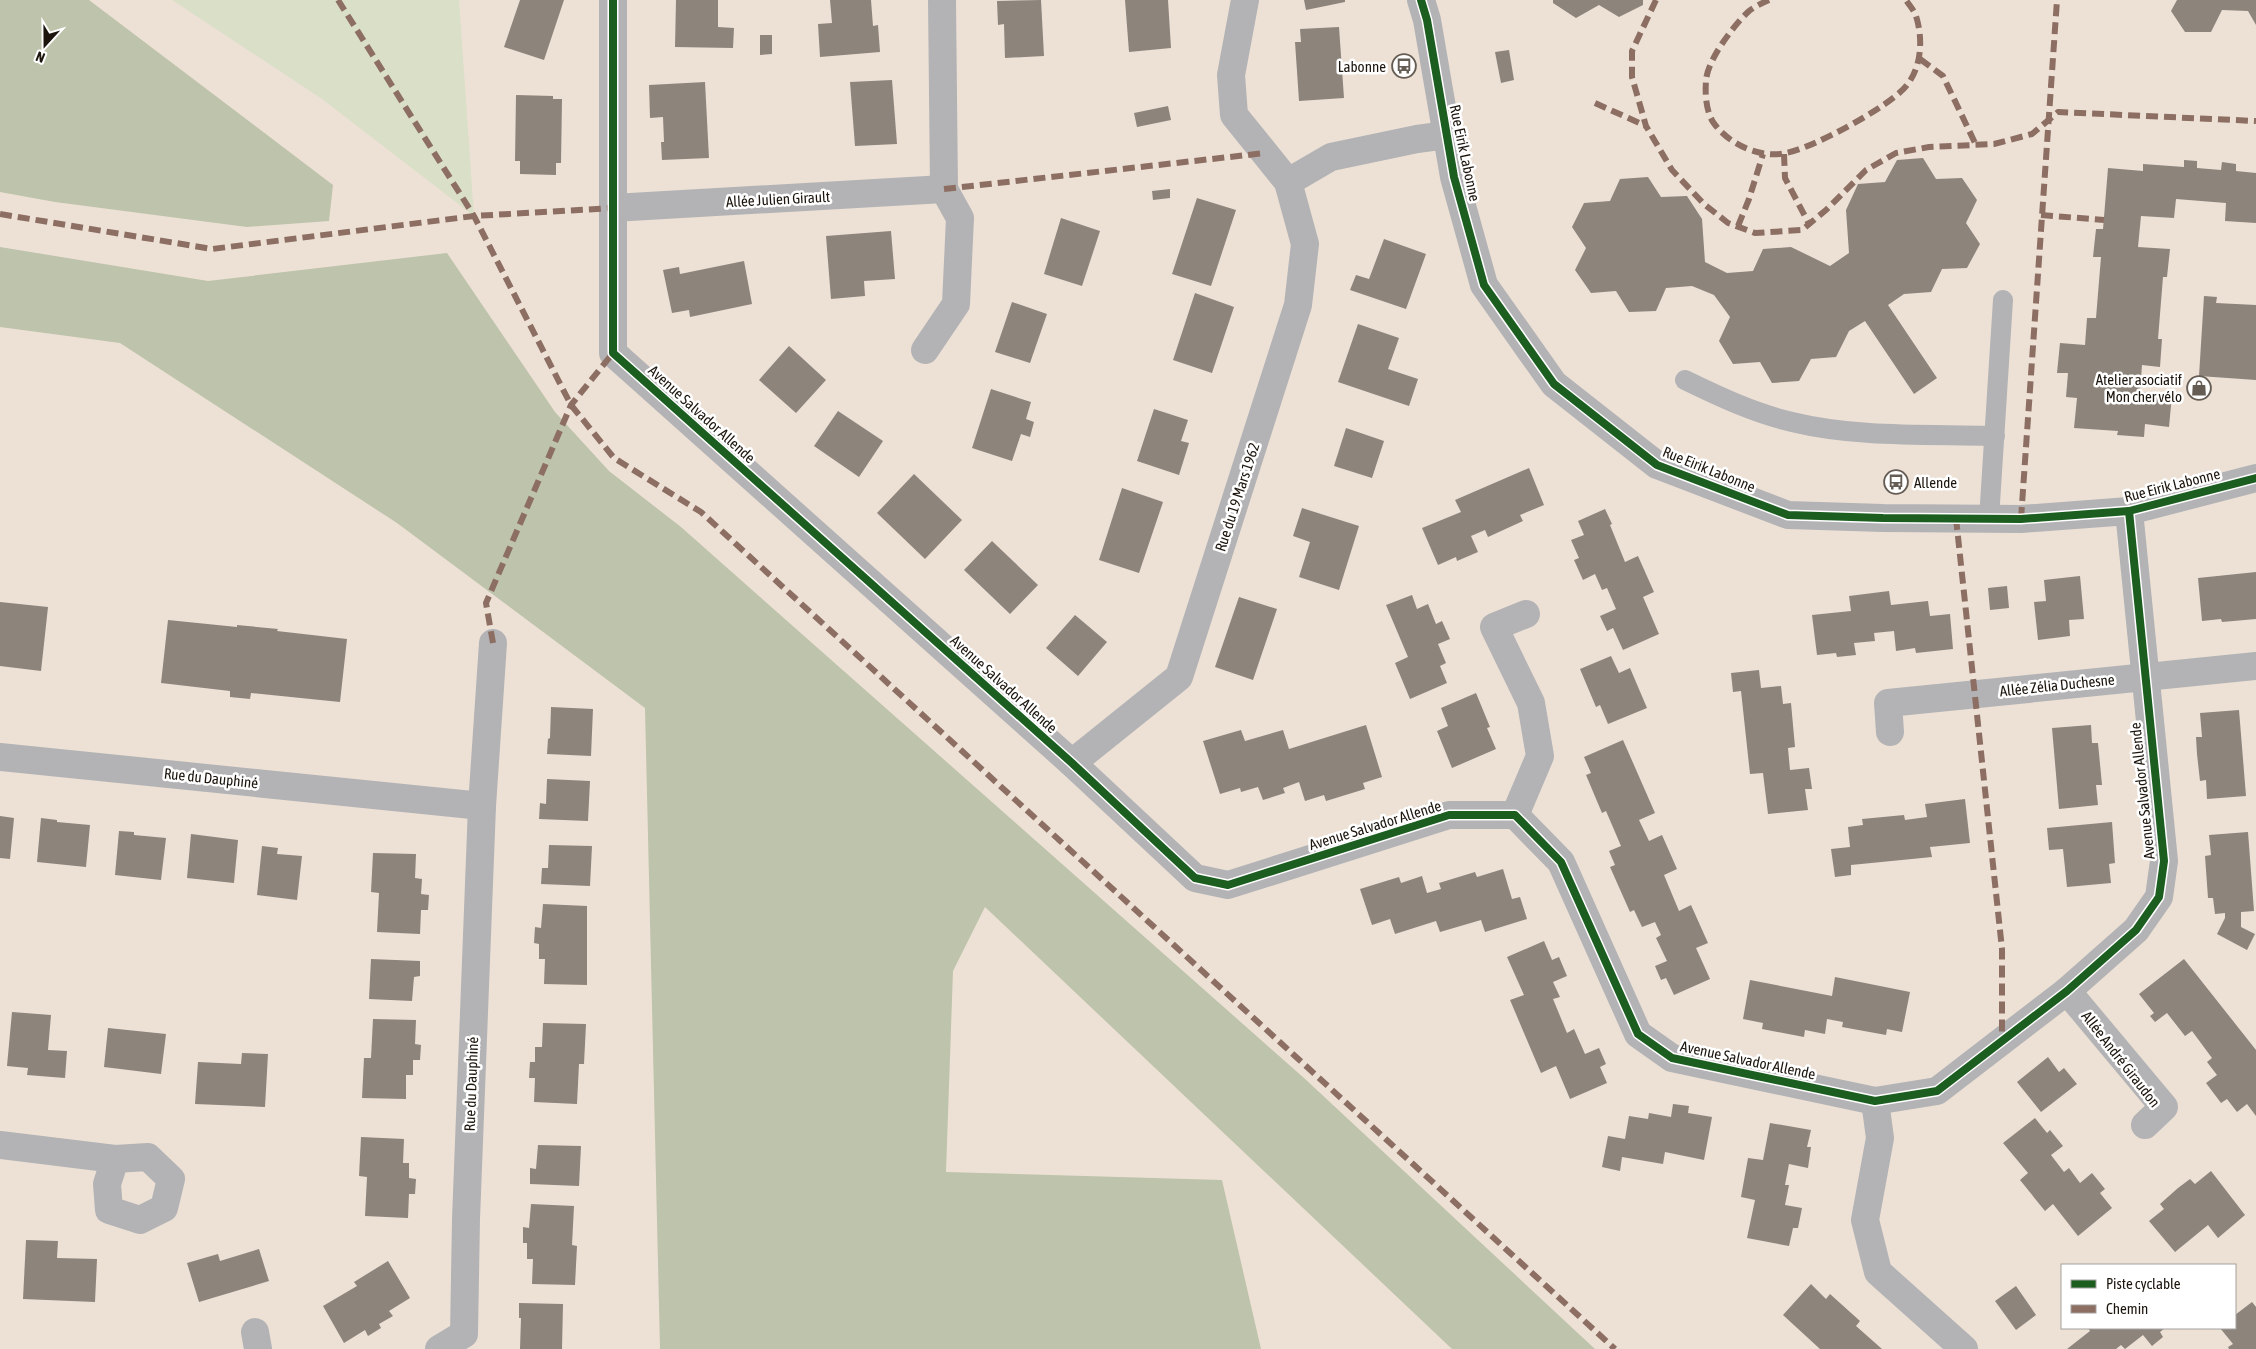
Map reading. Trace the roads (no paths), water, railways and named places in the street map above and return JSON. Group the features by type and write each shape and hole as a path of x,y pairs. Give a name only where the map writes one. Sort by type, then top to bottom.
{"street":[{"name":"Avenue Salvador Allende","path":"613,0 613,353 1072,763 1194,878 1228,885 1449,815 1515,815 1561,862 1638,1034 1672,1058 1875,1101 1937,1091 2067,991 2136,930 2158,897 2164,861 2129,511"},
{"path":"926,350 956,304 960,218 944,189 942,0"},
{"path":"1245,0 1231,75 1234,114 1288,182 1331,157 1417,139 1447,135"},
{"name":"Rue Eirik Labonne","path":"1421,0 1427,20 1454,177 1484,285 1554,384 1657,465 1788,515 2021,519 2129,511 2256,478"},
{"name":"Rue du 19 Mars 1962","path":"1072,763 1179,678 1298,305 1305,244 1288,182"},
{"name":"Allée Julien Girault","path":"613,208 944,189"},
{"path":"1515,815 1540,756 1531,703 1494,627 1526,614"},
{"name":"Rue du Dauphiné","path":"439,1349 464,1334 466,1219 482,806 494,643"},
{"name":"Allée Zélia Duchesne","path":"1890,732 1888,703 2256,666"},
{"name":"Rue du Dauphiné","path":"0,757 482,806"},
{"name":"Allée André Giraudon","path":"2067,991 2164,1107 2145,1125"},
{"path":"1875,1101 1880,1138 1865,1220 1878,1272 1964,1349"},
{"path":"0,1146 115,1159"}],"lane":[{"path":"1989,519 2003,300"},
{"path":"1685,380 1740,406 1792,422 1847,432 1994,436"}],"place":[{"name":"Labonne","path":"1404,66"},
{"name":"Atelier asociatif Mon cher vélo","path":"2199,388"},
{"name":"Allende","path":"1896,482"}]}
